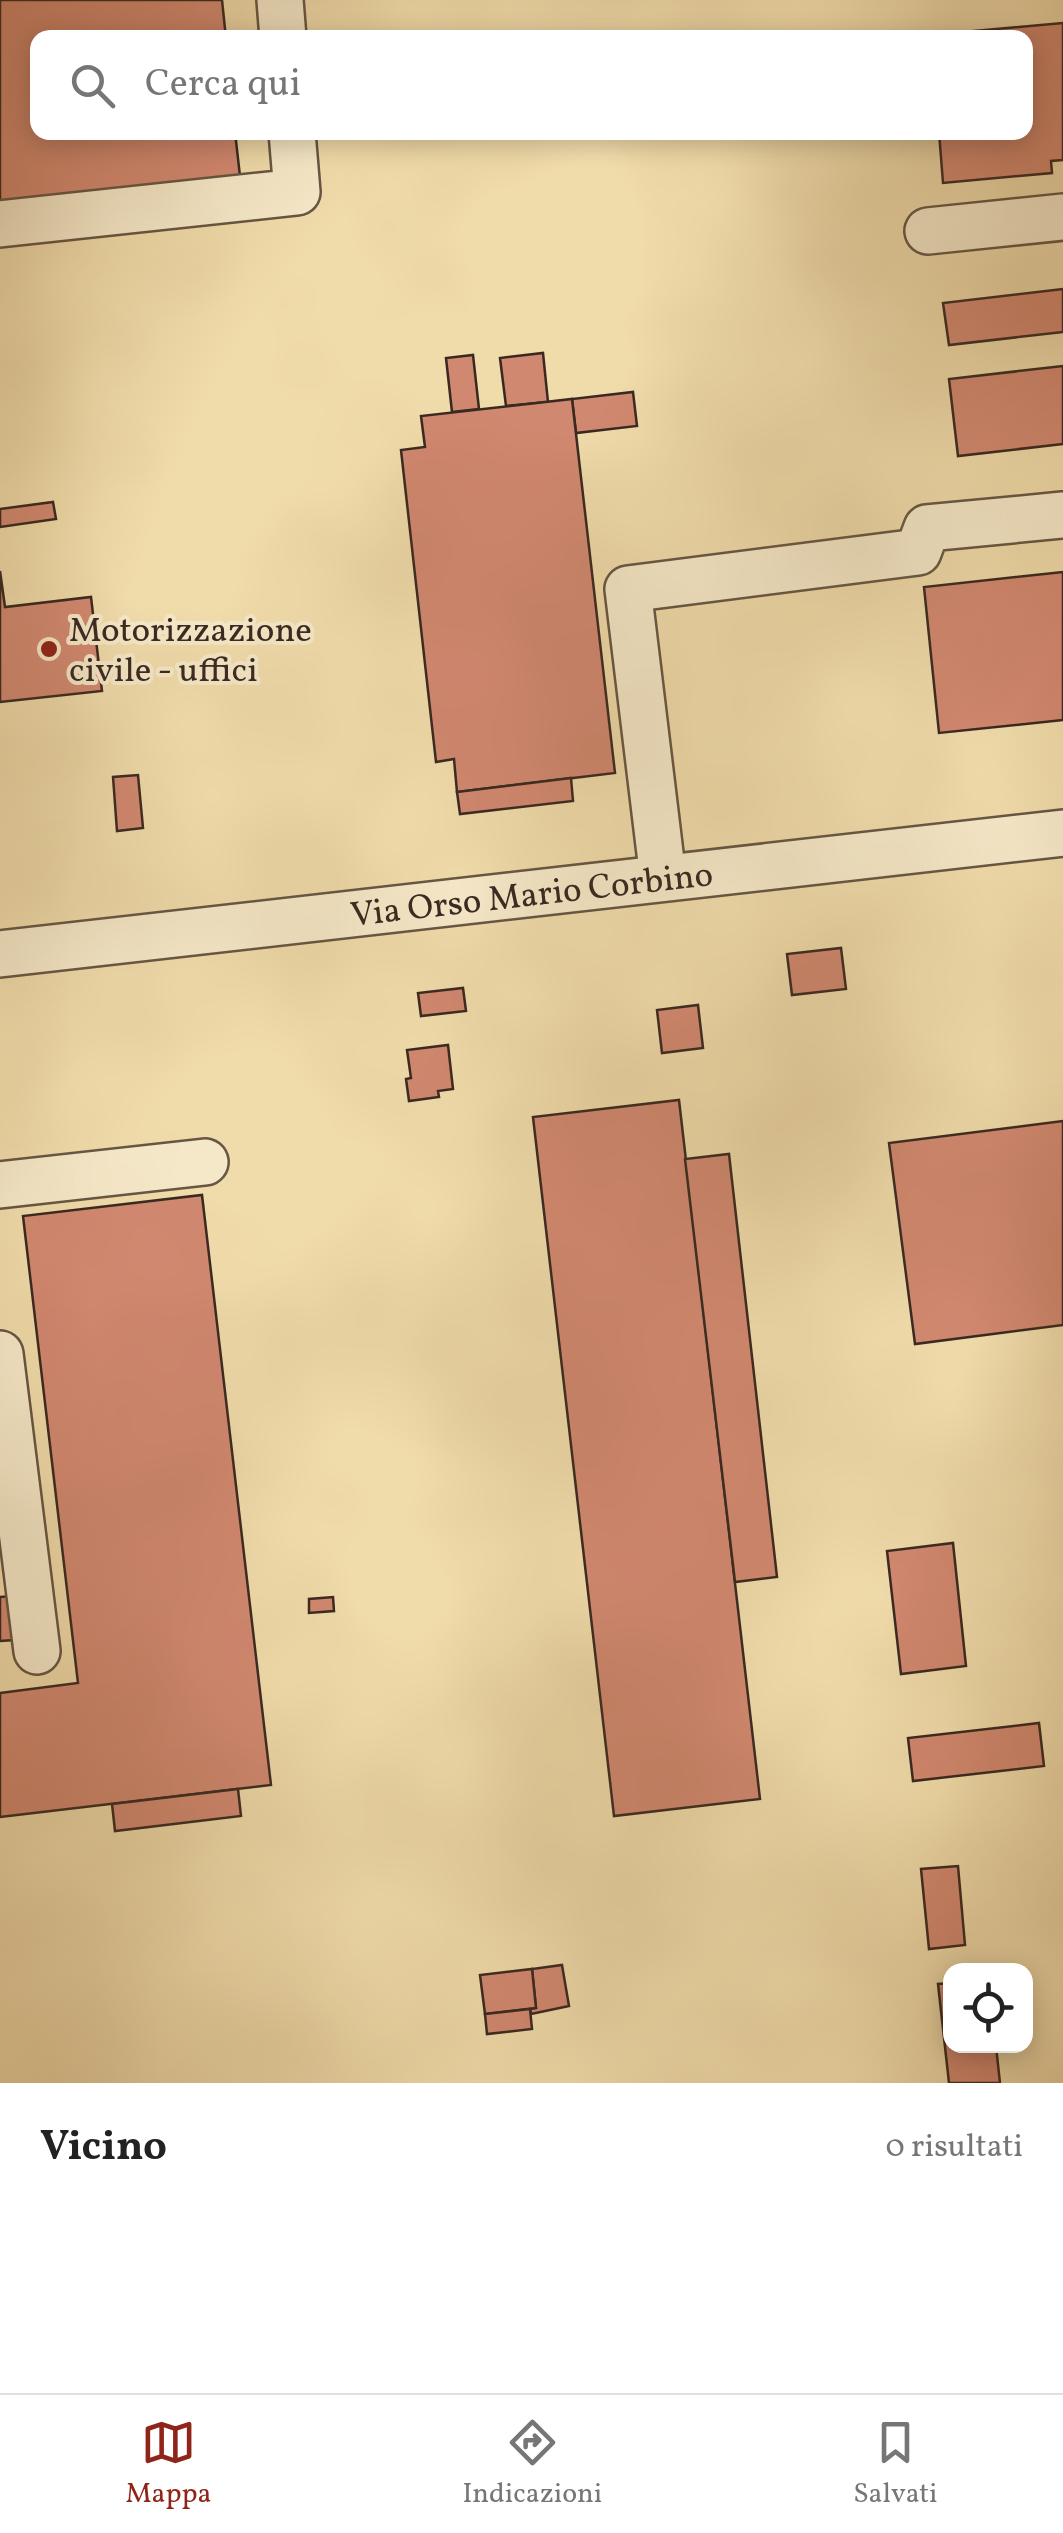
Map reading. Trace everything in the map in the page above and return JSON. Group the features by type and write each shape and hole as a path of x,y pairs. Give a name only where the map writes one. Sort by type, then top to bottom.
{"street":[{"path":"280,0 282,30"},
{"path":"0,224 297,192 293,140"},
{"path":"928,231 1063,216"},
{"path":"663,878 628,589 918,552 927,528 1063,515"},
{"name":"Via Orso Mario Corbino","path":"0,954 1063,833"},
{"path":"0,1185 205,1162"},
{"path":"1,1380 38,1651"}],"building":[{"path":"0,0 222,0 225,30 30,30 30,140 236,140 241,185 0,209"},
{"path":"1063,23 1063,160 1051,161 1052,173 943,183 940,140 1033,140 1033,30 986,30"},
{"path":"1063,289 1063,332 949,345 943,303"},
{"path":"543,353 548,402 506,406 500,358"},
{"path":"473,355 479,409 452,412 446,358"},
{"path":"1063,366 1063,444 958,456 949,379"},
{"path":"633,392 637,426 576,433 572,399"},
{"path":"572,399 615,773 457,792 454,759 436,762 401,450 425,447 421,416"},
{"path":"53,502 56,519 0,527 0,509"},
{"name":"Motorizzazione civile - uffici","path":"0,571 5,607 91,597 102,691 0,702"},
{"path":"1063,572 1063,720 939,733 924,587"},
{"path":"138,775 143,828 117,831 113,777"},
{"path":"571,778 573,801 460,814 457,792"},
{"path":"841,948 846,989 792,995 787,954"},
{"path":"463,988 466,1011 421,1016 418,993"},
{"path":"698,1005 703,1048 662,1053 657,1010"},
{"path":"448,1045 453,1089 438,1091 439,1097 409,1101 407,1050"},
{"path":"679,1100 760,1799 614,1816 533,1117"},
{"path":"1063,1121 1063,1325 915,1344 889,1143"},
{"path":"729,1154 777,1577 735,1582 685,1159"},
{"path":"202,1195 271,1785 0,1817 0,1693 78,1683 23,1216"},
{"path":"953,1543 966,1666 901,1674 887,1551"},
{"path":"12,1596 14,1640 0,1641 0,1597"},
{"path":"333,1597 334,1611 309,1613 309,1599"},
{"path":"1039,1723 1044,1766 913,1781 908,1738"},
{"path":"238,1789 241,1816 115,1831 112,1804"},
{"path":"958,1866 965,1945 929,1949 921,1869"},
{"path":"562,1965 569,2006 531,2014 530,2009 536,2008 532,1969"},
{"path":"532,1969 536,2008 485,2014 480,1975"},
{"path":"938,1984 943,1984 943,2029"},
{"path":"530,2009 532,2029 487,2034 485,2014"},
{"path":"946,2053 997,2053 1000,2083 949,2083"}],"place":[{"name":"Motorizzazione civile - uffici","path":"49,649"}]}
